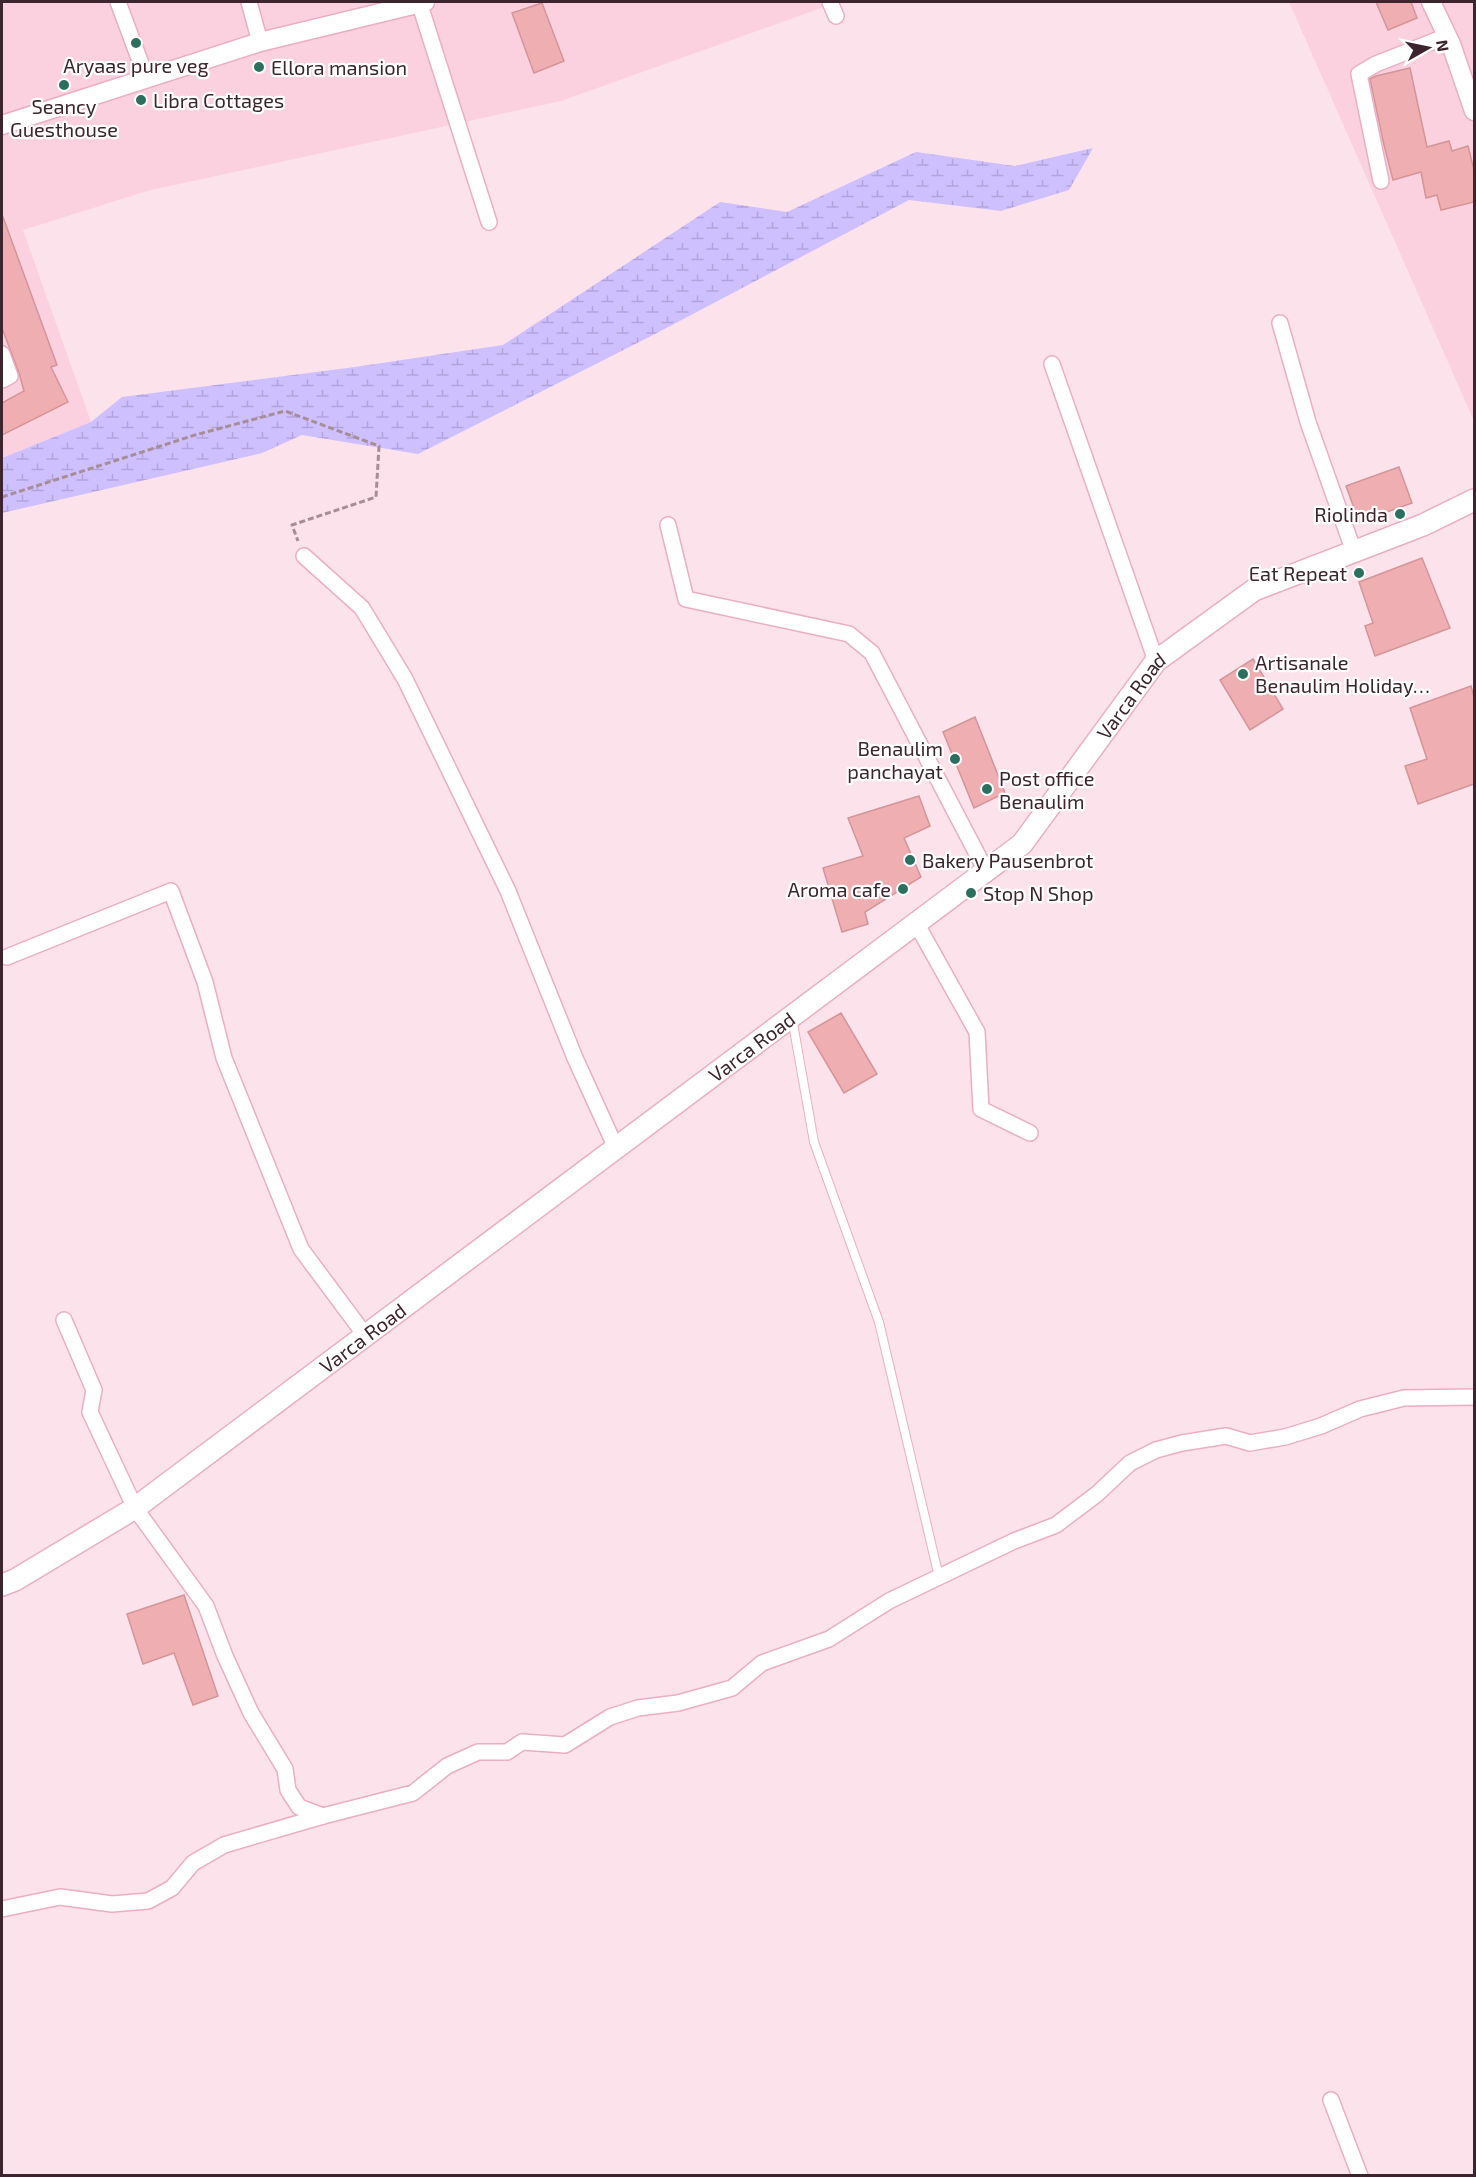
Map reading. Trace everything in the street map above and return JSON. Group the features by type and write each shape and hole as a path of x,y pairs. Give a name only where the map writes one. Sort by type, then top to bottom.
{"main road":[{"name":"Varca Road","path":"2,1585 15,1580 135,1508 1022,844 1156,661 1254,590 1423,525 1474,500"}],"street":[{"path":"118,2 146,77"},
{"path":"249,2 260,42"},
{"path":"2,125 260,42 421,2 489,222"},
{"path":"830,2 836,16"},
{"path":"1431,2 1447,36 1474,111"},
{"path":"1381,181 1359,74 1376,64 1447,36"},
{"path":"1280,323 1308,422 1354,552"},
{"path":"2,354 10,376 2,380"},
{"path":"1052,364 1156,661"},
{"path":"668,525 686,599 849,634 872,653 986,871"},
{"path":"304,556 362,608 405,679 508,891 575,1058 616,1148"},
{"path":"7,957 171,891 205,982 224,1058 301,1249 365,1335"},
{"path":"916,923 977,1032 981,1109 1030,1132"},
{"path":"64,1320 94,1390 90,1412 135,1508 206,1606 225,1656 251,1713 285,1769 288,1790 299,1807 323,1816"},
{"path":"2,1909 60,1897 112,1904 148,1901 172,1888 193,1863 224,1845 413,1793 447,1766 478,1752 507,1752 522,1742 565,1745 610,1717 639,1708 678,1704 732,1689 762,1663 829,1639 889,1601 1014,1541 1056,1525 1097,1494 1130,1462 1156,1450 1226,1436 1250,1443 1285,1437 1321,1426 1360,1409 1404,1398 1474,1397"},
{"path":"1331,2100 1360,2175"}],"lane":[{"path":"792,1016 814,1142 879,1322 939,1577"}],"path":[{"path":"2,497 195,435 285,411 379,446 376,497 292,525 304,556"}],"shaded area":[{"path":"2,2 838,2 561,101 147,191 23,230 91,422 2,458"},
{"path":"1289,2 1474,2 1474,421 1347,133"}],"green space":[{"path":"1093,148 1069,190 1001,211 909,200 655,334 418,454 302,435 262,453 2,513 2,458 91,422 122,397 503,345 720,202 787,212 916,152 1015,166"}],"building":[{"path":"1376,2 1411,2 1417,18 1388,30"},
{"path":"542,3 564,61 534,73 512,13"},
{"path":"1410,68 1427,147 1449,141 1452,151 1468,146 1474,170 1474,202 1441,210 1437,195 1426,198 1421,172 1393,180 1370,79"},
{"path":"2,217 57,365 51,367 68,402 2,435 2,403 24,391 2,328"},
{"path":"1399,467 1412,503 1359,522 1346,486"},
{"path":"1422,558 1450,628 1375,656 1365,626 1373,623 1359,582"},
{"path":"1253,659 1283,709 1250,730 1220,680"},
{"path":"1471,686 1474,697 1474,784 1418,804 1405,766 1427,759 1410,708"},
{"path":"975,717 1005,793 974,808 943,732"},
{"path":"919,796 930,826 904,838 921,877 865,912 868,924 842,932 823,868 863,856 848,818"},
{"path":"841,1013 877,1074 844,1093 808,1032"},
{"path":"184,1595 218,1696 193,1705 174,1653 143,1664 127,1614"}],"place":[{"name":"Aryaas pure veg","path":"136,43"},
{"name":"Ellora mansion","path":"259,67"},
{"name":"Seancy Guesthouse","path":"64,85"},
{"name":"Libra Cottages","path":"141,100"},
{"name":"Riolinda","path":"1400,514"},
{"name":"Eat Repeat","path":"1359,573"},
{"name":"Artisanale Benaulim Holiday…","path":"1243,674"},
{"name":"Benaulim panchayat","path":"955,759"},
{"name":"Post office Benaulim","path":"987,789"},
{"name":"Bakery Pausenbrot","path":"910,860"},
{"name":"Aroma cafe","path":"903,889"},
{"name":"Stop N Shop","path":"971,893"}]}
